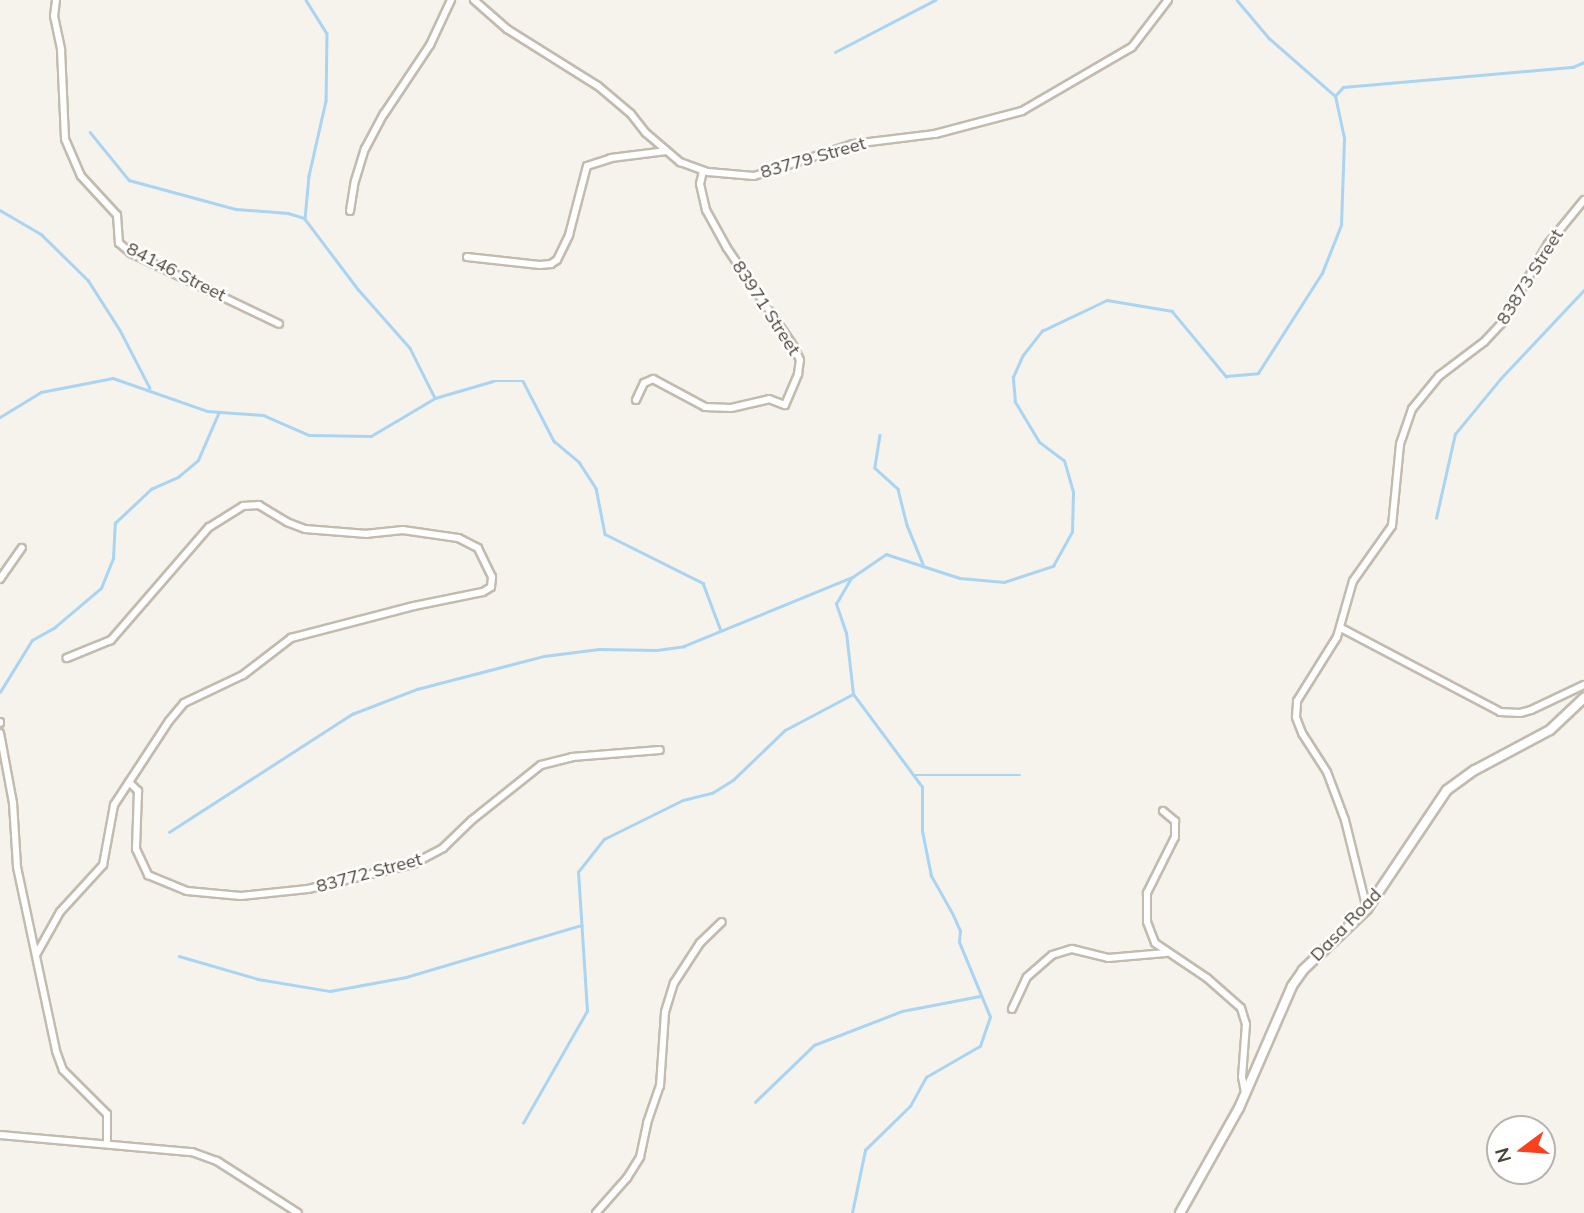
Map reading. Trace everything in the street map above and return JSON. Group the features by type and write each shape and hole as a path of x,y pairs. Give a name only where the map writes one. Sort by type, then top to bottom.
{"street":[{"name":"84146 Street","path":"56,0 54,16 61,50 67,146 81,176 115,211 119,243 131,253 279,324"},
{"path":"350,211 355,181 365,149 430,45 451,0"},
{"name":"83779 Street","path":"474,0 507,29 598,86 680,162 703,171 754,176 853,144 935,134 1022,111 1132,47 1168,0"},
{"path":"467,257 551,264 557,260 569,235 582,174 587,166 611,158 667,151"},
{"name":"83971 Street","path":"636,400 644,383 653,379 705,407 731,408 769,399 785,405 798,374 800,360 794,347 727,247 706,210 700,184 703,171"},
{"name":"83873 Street","path":"1367,909 1345,820 1327,772 1304,739 1295,710 1300,692 1331,650 1341,628 1345,603 1353,581 1392,526 1400,444 1412,409 1439,376 1484,342 1501,324 1548,244 1584,200"},
{"path":"36,955 60,912 103,865 111,811 173,714 193,697 243,675 281,644 299,635 488,589 492,578 485,558 473,543 458,538 403,530 367,534 306,529 287,522 260,506 243,506 209,527 111,640 67,658"},
{"path":"0,579 22,548"},
{"path":"1341,628 1500,712 1520,713 1531,710 1584,685"},
{"name":"Dasa Road","path":"1180,1213 1246,1094 1292,986 1312,960 1367,909 1447,790 1475,770 1550,730 1584,698"},
{"path":"0,733 13,803 17,867 60,1063 102,1105 109,1122 107,1142"},
{"name":"83772 Street","path":"129,782 135,785 139,798 136,849 148,875 187,891 241,896 308,889 413,864 443,848 472,820 541,765 572,757 660,750"},
{"path":"1163,811 1175,821 1175,837 1147,893 1145,906 1155,943 1166,953 1208,978 1241,1008 1246,1024 1242,1077 1246,1094"},
{"path":"596,1213 631,1173 640,1157 647,1123 660,1086 665,1012 674,983 700,943 722,922"},
{"path":"1012,1009 1027,977 1052,955 1072,949 1108,958 1166,953"},
{"path":"0,1135 107,1142 202,1154 298,1213"}],"waterway":[{"path":"306,0 327,33 326,101 309,176 305,219 358,289 410,348 434,396"},
{"path":"835,52 935,0"},
{"path":"1237,0 1269,38 1334,95"},
{"path":"852,1213 865,1150 910,1106 926,1077 980,1046 990,1017 959,942 960,931 931,876 922,831 922,787 853,694 846,633 836,604 851,578 886,554 960,578 1004,582 1053,566 1072,532 1073,492 1064,461 1039,442 1015,402 1013,377 1023,355 1042,331 1107,300 1172,311 1226,376 1258,373 1322,273 1341,225 1344,138 1335,96 1343,87 1573,67 1584,62"},
{"path":"90,132 129,180 236,209 288,213 304,218"},
{"path":"0,210 41,234 88,280 120,330 150,388"},
{"path":"1436,518 1455,434 1501,378 1584,290"},
{"path":"0,417 41,392 113,378 207,411 263,415 309,435 371,436 435,398 493,381 523,381 554,441 579,462 596,488 605,534 703,583 721,631"},
{"path":"0,692 32,640 55,627 101,588 113,558 115,523 151,489 178,477 198,460 218,414"},
{"path":"880,435 875,468 898,489 907,525 923,564"},
{"path":"169,832 352,714 417,689 544,656 599,649 657,650 684,646 850,578"},
{"path":"523,1123 587,1011 578,872 604,839 683,800 712,793 733,780 785,730 853,694"},
{"path":"915,775 1020,775"},
{"path":"179,956 258,979 330,991 406,977 581,925"},
{"path":"755,1102 814,1045 902,1011 980,996"}]}
